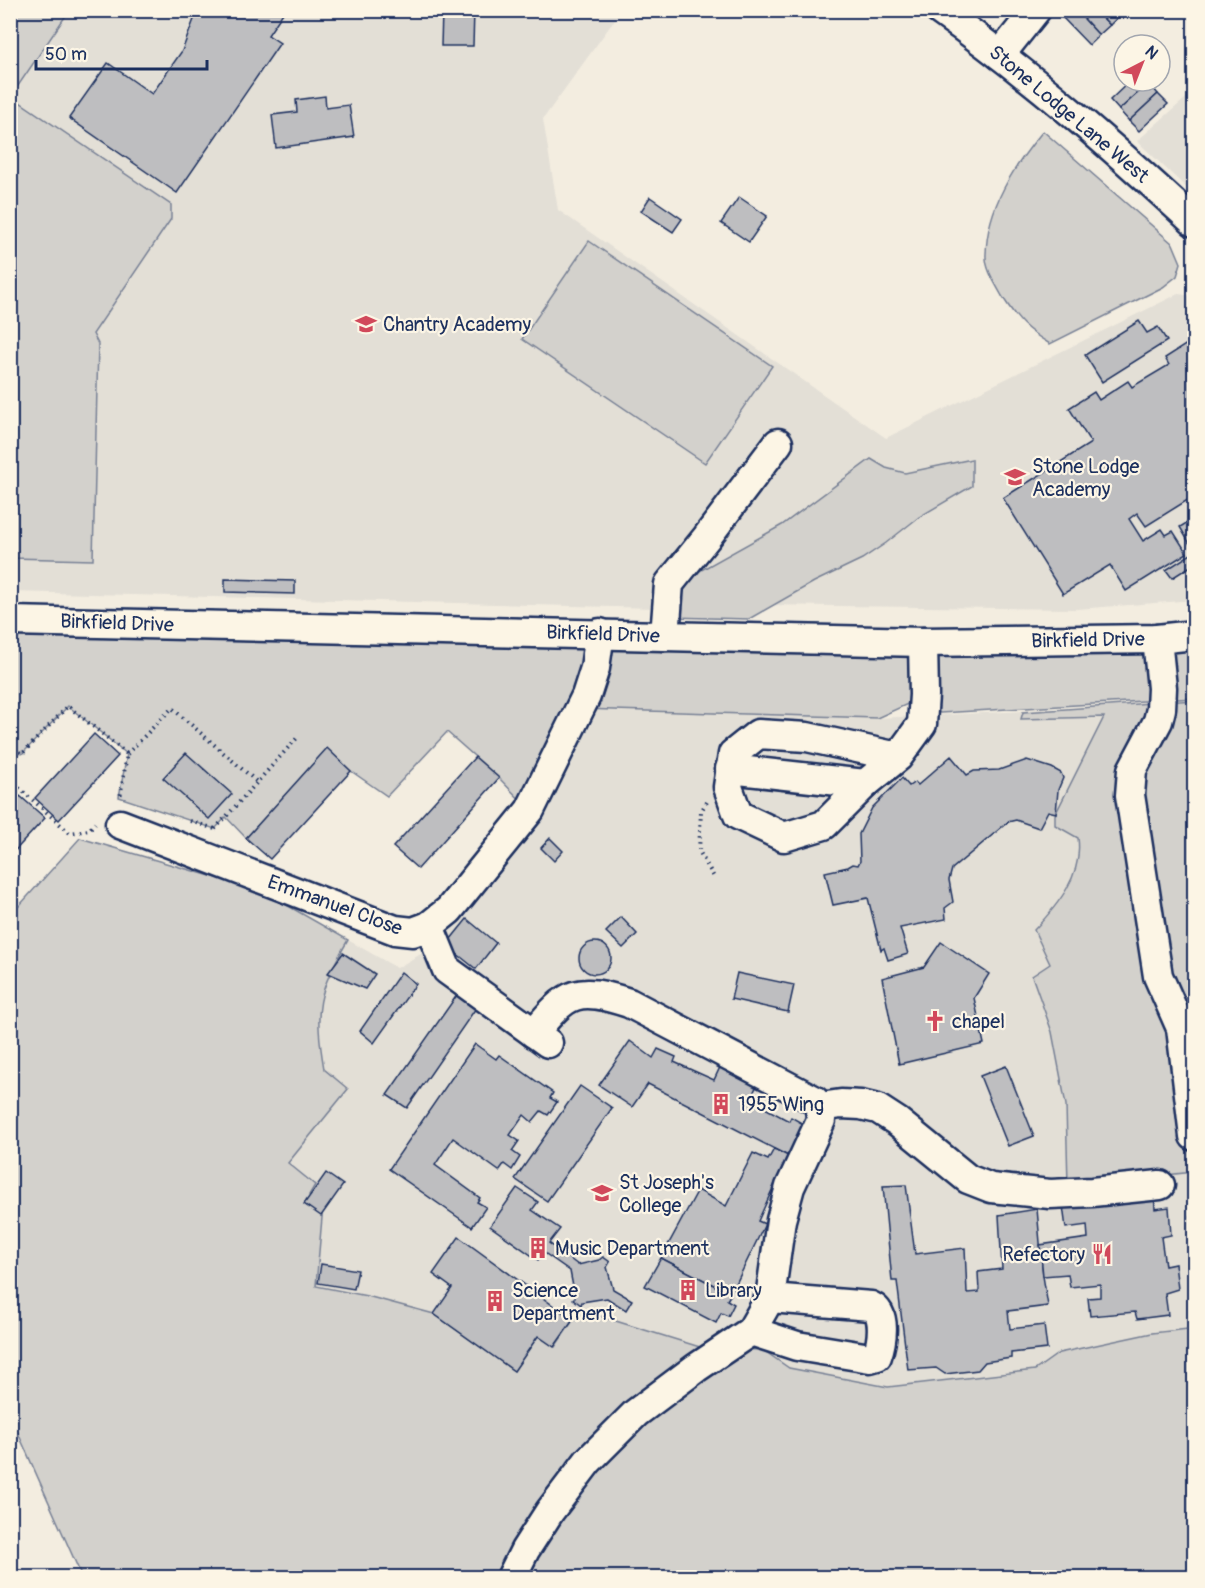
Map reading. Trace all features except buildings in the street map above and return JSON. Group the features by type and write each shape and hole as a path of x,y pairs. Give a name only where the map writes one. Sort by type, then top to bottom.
{"street":[{"name":"Stone Lodge Lane West","path":"939,10 1000,55 1194,219"},
{"path":"1000,55 1036,10"},
{"path":"665,636 669,584 778,443"},
{"name":"Birkfield Drive","path":"10,621 923,642 1157,639 1194,635"},
{"name":"Emmanuel Close","path":"125,813 204,856 395,930 413,932 429,926 450,910 530,810 586,696 595,668 600,633"},
{"path":"1157,639 1162,688 1161,709 1158,721 1132,770 1130,795 1158,976 1181,1028 1194,1136"},
{"path":"898,757 807,737 758,734 732,754 729,778 738,815 784,837 824,825 898,757 922,724 923,642"},
{"path":"729,778 866,784"},
{"path":"429,926 447,970 542,1038 554,1008 570,998 585,993 599,993 629,1003 814,1100 820,1107 821,1120 790,1187 781,1220 770,1298 751,1331 696,1368 636,1413 588,1461 550,1510 511,1578"},
{"path":"820,1107 851,1104 878,1109 898,1122 968,1179 992,1188 1050,1194 1160,1185"},
{"path":"751,1331 797,1346 870,1358 877,1356 881,1337 880,1315 877,1308 770,1298"}],"path":[{"path":"10,744 21,754 68,706 127,754"},
{"path":"10,780 70,833 89,830 103,815 125,813 119,797 127,754 172,708 257,782"},
{"path":"204,856 215,829 297,738"},
{"path":"715,879 699,851 701,810 714,791 729,778"},
{"path":"185,820 215,829"}],"shaded area":[{"path":"11,10 69,11 11,96"},
{"name":"Chantry Academy","path":"11,11 621,11 543,119 558,210 886,438 1178,294 1194,296 1194,600 1077,609 676,604 655,608 11,592"},
{"path":"1194,91 1194,195 1137,141"},
{"path":"11,96 171,205 171,219 93,334 98,344 93,560 11,558"},
{"path":"1043,131 1173,244 1181,263 1177,276 1163,287 1050,344 1028,329 1013,312 994,281 986,260 991,220 1004,188 1022,158"},
{"path":"589,241 772,366 705,463 522,339"},
{"path":"871,459 886,468 905,473 972,459 972,486 919,517 862,559 814,582 749,619 669,617 678,583 782,525"},
{"path":"10,621 1194,635 1194,698 940,713 914,701 877,718 581,709 530,810 499,778 447,732 387,796 351,771 327,749 246,838 226,817 215,829 119,797 127,754 68,706 22,754 11,744"},
{"path":"1194,700 1194,1172 1068,1185 1066,1105 1052,1032 1032,976 1050,964 1034,930 1060,900 1073,877 1079,852 1078,838 1055,825 1055,815 1104,717 1021,719 1023,712"},
{"name":"St Joseph's College","path":"1194,703 1194,1577 82,1577 11,1417 10,916 80,838 262,891 397,968 443,941 530,810 580,709 877,718"},
{"path":"80,838 262,891 348,940 324,988 319,1031 324,1069 348,1089 288,1163 315,1185 309,1195 323,1206 316,1286 367,1296 434,1314 514,1371 538,1336 555,1347 580,1310 703,1348 763,1350 789,1368 888,1387 1035,1370 1059,1353 1152,1333 1188,1329 1194,1332 1194,1577 82,1577 11,1417 10,916"}],"place":[{"name":"Chantry Academy","path":"366,324"},
{"name":"Stone Lodge Academy","path":"1015,477"},
{"name":"chapel","path":"935,1021"},
{"name":"1955 Wing","path":"721,1104"},
{"name":"St Joseph's College","path":"602,1193"},
{"name":"Music Department","path":"538,1248"},
{"name":"Refectory","path":"1102,1254"},
{"name":"Library","path":"688,1290"},
{"name":"Science Department","path":"495,1301"}]}
